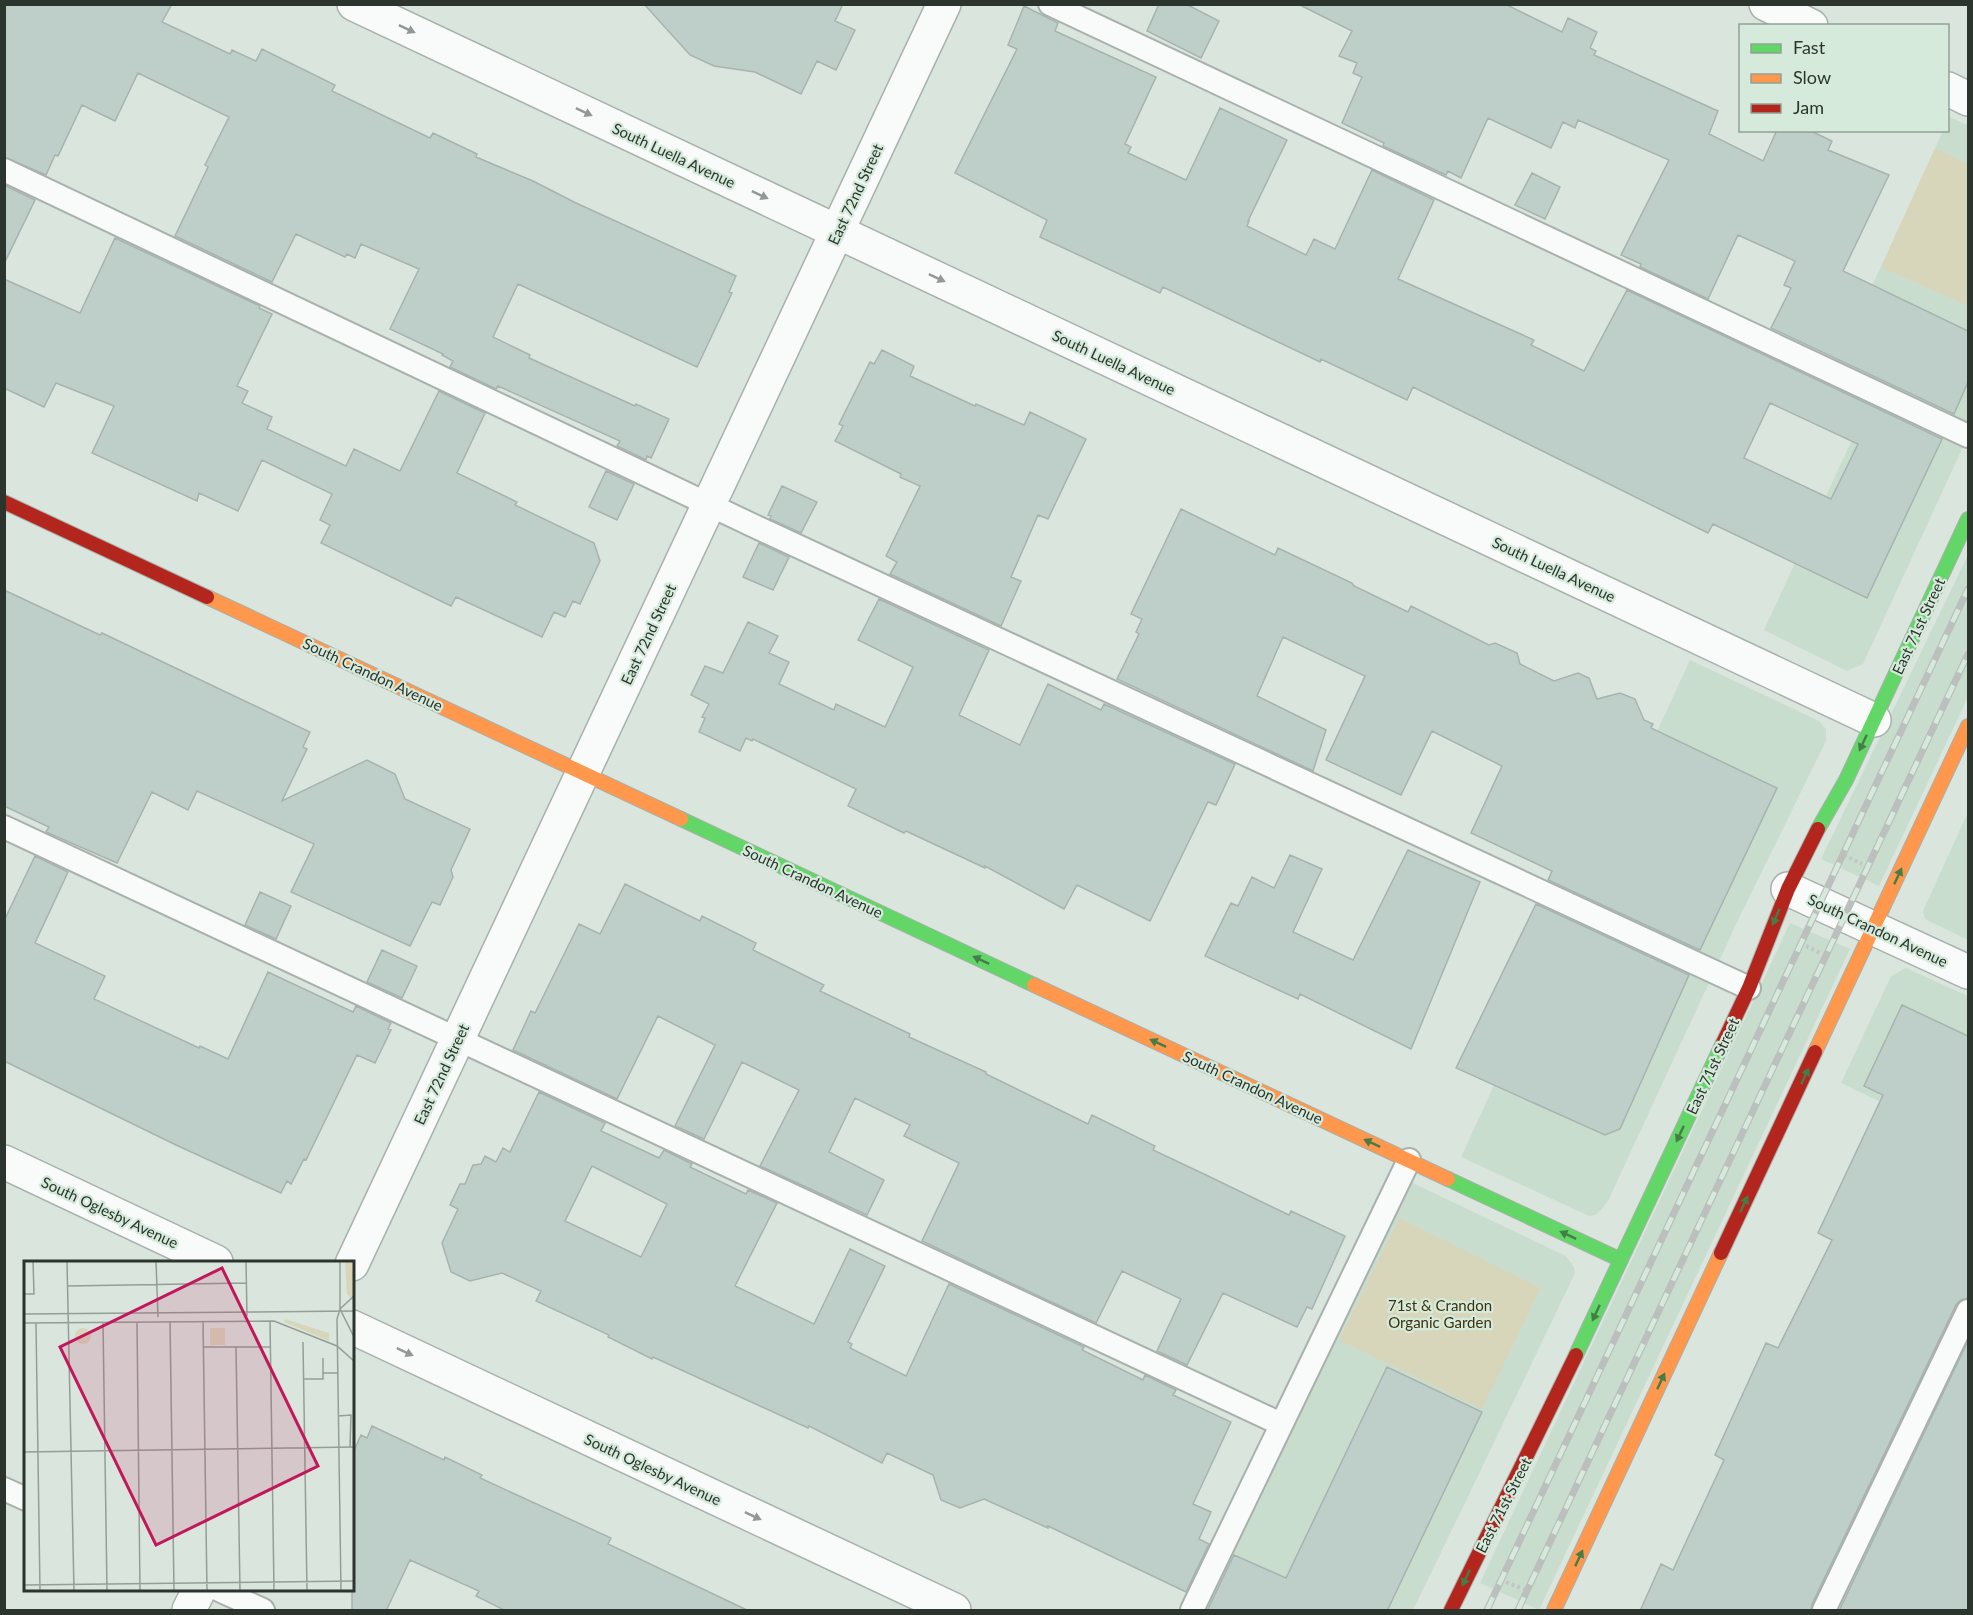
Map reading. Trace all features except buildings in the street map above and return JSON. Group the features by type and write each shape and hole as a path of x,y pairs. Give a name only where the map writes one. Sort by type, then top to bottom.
{"main road":[{"name":"South Crandon Avenue","path":"4,502 1621,1260"},
{"name":"East 71st Street","path":"1450,1611 1543,1425 1749,988 1788,889 1811,840 1846,780 1968,519"},
{"path":"1554,1611 1968,726"}],"street":[{"name":"South Luella Avenue","path":"354,4 1874,720"},
{"name":"East 72nd Street","path":"353,1261 944,4"},
{"path":"1767,4 1807,24"},
{"path":"1949,90 1968,99"},
{"name":"South Crandon Avenue","path":"1788,889 1968,972"},
{"name":"South Oglesby Avenue","path":"4,1162 212,1261"},
{"name":"South Oglesby Avenue","path":"354,1328 954,1611"},
{"path":"189,1611 199,1591"}],"lane":[{"path":"1050,4 1968,436"},
{"path":"4,170 709,505 1749,988"},
{"path":"4,827 1281,1424"},
{"path":"1192,1611 1409,1160"},
{"path":"1824,1611 1968,1311"},
{"path":"4,1489 24,1498"},
{"path":"221,1591 263,1611"}],"path":[{"path":"1835,851 1868,867"},
{"path":"1801,944 1826,956"},
{"path":"1502,1580 1527,1590"}],"shaded area":[{"path":"1949,117 1968,125 1968,436 1863,664 1847,671 1764,630 1874,392 1829,371 1881,267 1943,132 1949,132"},
{"path":"1968,555 1968,697 1879,886 1821,859"},
{"path":"1690,660 1819,721 1826,729 1826,741 1739,918 1608,1201 1595,1215 1589,1216 1461,1157"},
{"path":"1968,812 1968,940 1925,919 1923,911"},
{"path":"1790,923 1850,949 1539,1610 1480,1583"},
{"path":"1906,968 1968,996 1968,1144 1841,1083 1891,976"},
{"path":"1400,1177 1566,1256 1574,1267 1575,1273 1464,1505 1413,1610 1192,1610"}],"green space":[{"path":"1935,148 1968,164 1968,306 1881,267"},
{"name":"71st & Crandon Organic Garden","path":"1399,1218 1541,1288 1482,1409 1339,1340"}],"railway":[{"path":"1487,1610 1968,589"},
{"path":"1518,1610 1968,654"}],"traffic: fast":[{"path":"1818,829 1846,780 1968,519"},
{"path":"681,819 1034,985"},
{"path":"1576,1355 1723,1043"},
{"path":"1448,1179 1621,1260"}],"traffic: slow":[{"path":"207,597 681,819"},
{"path":"1815,1052 1968,726"},
{"path":"1034,985 1448,1179"},
{"path":"1554,1610 1721,1253"}],"traffic: jam":[{"path":"4,502 207,597"},
{"path":"1723,1043 1749,988 1788,889 1818,829"},
{"path":"1721,1253 1815,1052"},
{"path":"1451,1610 1576,1355"}]}
